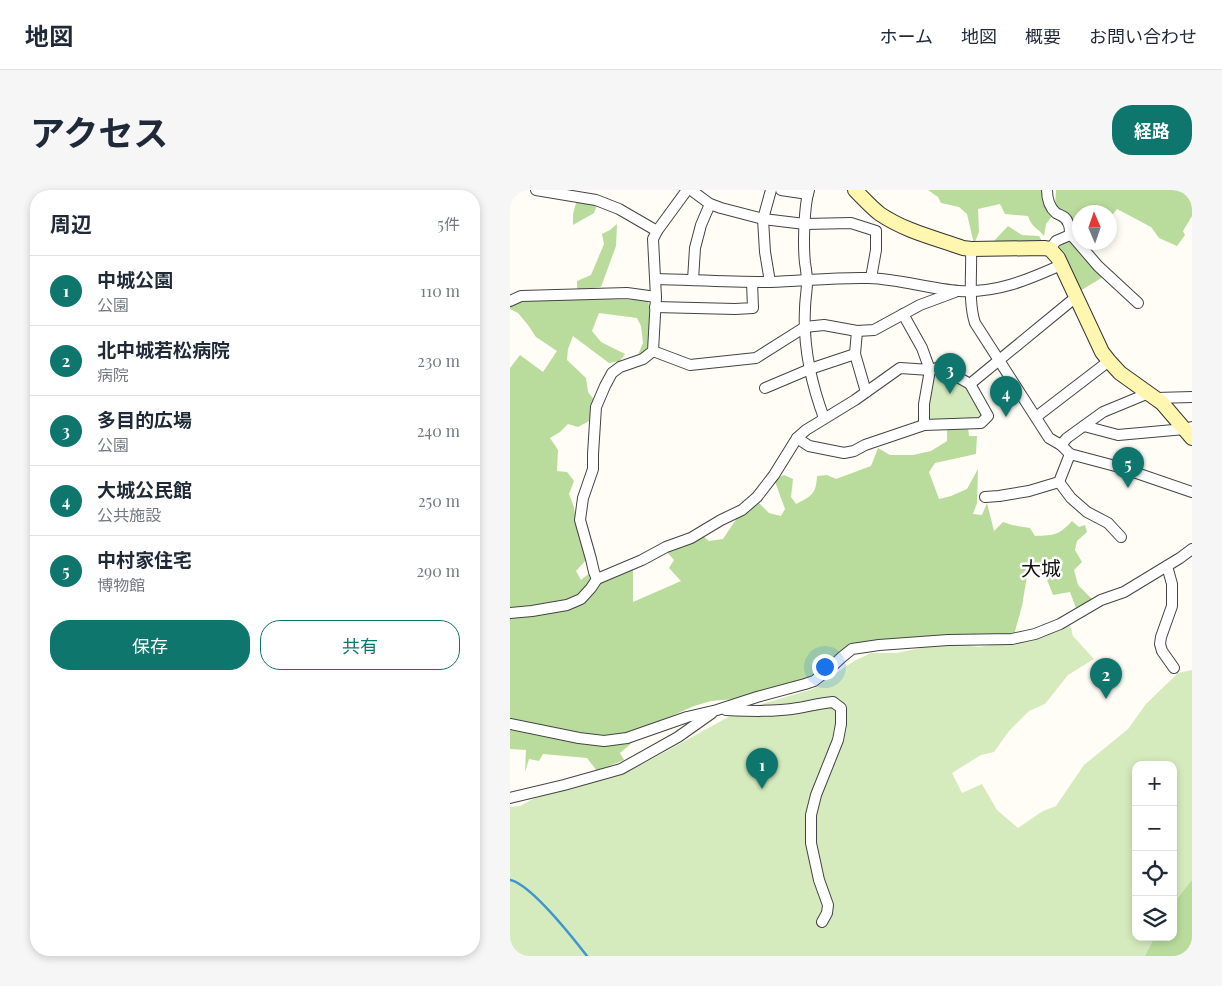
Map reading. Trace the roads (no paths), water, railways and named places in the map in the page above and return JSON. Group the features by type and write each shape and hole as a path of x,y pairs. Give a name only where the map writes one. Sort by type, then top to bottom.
{"main road":[{"path":"855,190 878,212 891,220 912,230 963,248 1038,248 1050,250 1062,265 1102,352 1120,373 1153,395 1190,431"}],"street":[{"path":"536,190 596,200 618,209 657,231"},
{"path":"597,579 580,520 583,498 593,469 592,454 596,407 612,373 620,367 644,360 653,351 656,279 653,239 687,190"},
{"path":"691,190 710,204 763,219 805,224 851,223 876,231 876,250 871,278"},
{"path":"770,282 765,252 763,219 771,190"},
{"path":"781,190 809,192 805,224 807,281 805,327 816,398 824,418"},
{"path":"1048,190 1048,203 1056,212 1065,217 1069,224 1070,235 1098,266 1138,303"},
{"path":"693,280 695,248 701,225 710,204"},
{"path":"1050,250 1056,241 1070,235"},
{"path":"971,249 970,298 975,323 1049,438 1061,445 1070,454 1119,467 1192,492"},
{"path":"656,279 770,282 807,281 827,278 871,278 957,291 971,291 1002,288 1026,281 1062,265"},
{"path":"510,301 520,296 627,293 655,302 710,309 753,308 752,282"},
{"path":"653,351 690,365 756,358 805,327 824,325 857,331 874,330 920,305 957,291"},
{"path":"970,384 1076,297"},
{"path":"903,314 922,348 930,370 924,404 924,425"},
{"path":"857,331 856,354 866,392"},
{"path":"765,388 810,369 856,354"},
{"path":"1036,417 1109,361"},
{"path":"510,613 567,605 581,599 592,588 597,579 642,560 666,547 692,538 721,520 742,510 757,497 774,475 797,438 806,430 900,368 930,370 940,367 970,384 988,416 981,424 924,425 844,453 809,446 797,438"},
{"path":"1061,445 1067,438 1103,412 1153,395 1192,397"},
{"path":"1084,426 1118,435 1190,431"},
{"path":"1059,482 1070,454"},
{"path":"985,497 1029,491 1059,482"},
{"path":"1059,482 1071,498 1087,512 1108,523 1121,537"},
{"path":"510,724 604,741 627,738 687,717 814,681 852,650 948,640 1012,639 1035,634 1060,624 1101,600 1124,592 1192,549"},
{"path":"1167,566 1172,584 1172,606 1160,644 1162,651 1174,668"},
{"path":"510,798 621,769 678,737 717,710 770,711 833,702 841,708 838,740 816,795 811,815 811,842 819,880 828,905 827,913 822,922"}],"waterway":[{"path":"510,880 519,884 540,901 587,956"}],"place":[{"name":"多目的広場","path":"950,394"},
{"name":"大城公民館","path":"1006,417"},
{"name":"中村家住宅","path":"1128,488"},
{"name":"北中城若松病院","path":"1106,699"},
{"name":"中城公園","path":"762,789"}],"district":[{"name":"大城","path":"1041,569"}]}
